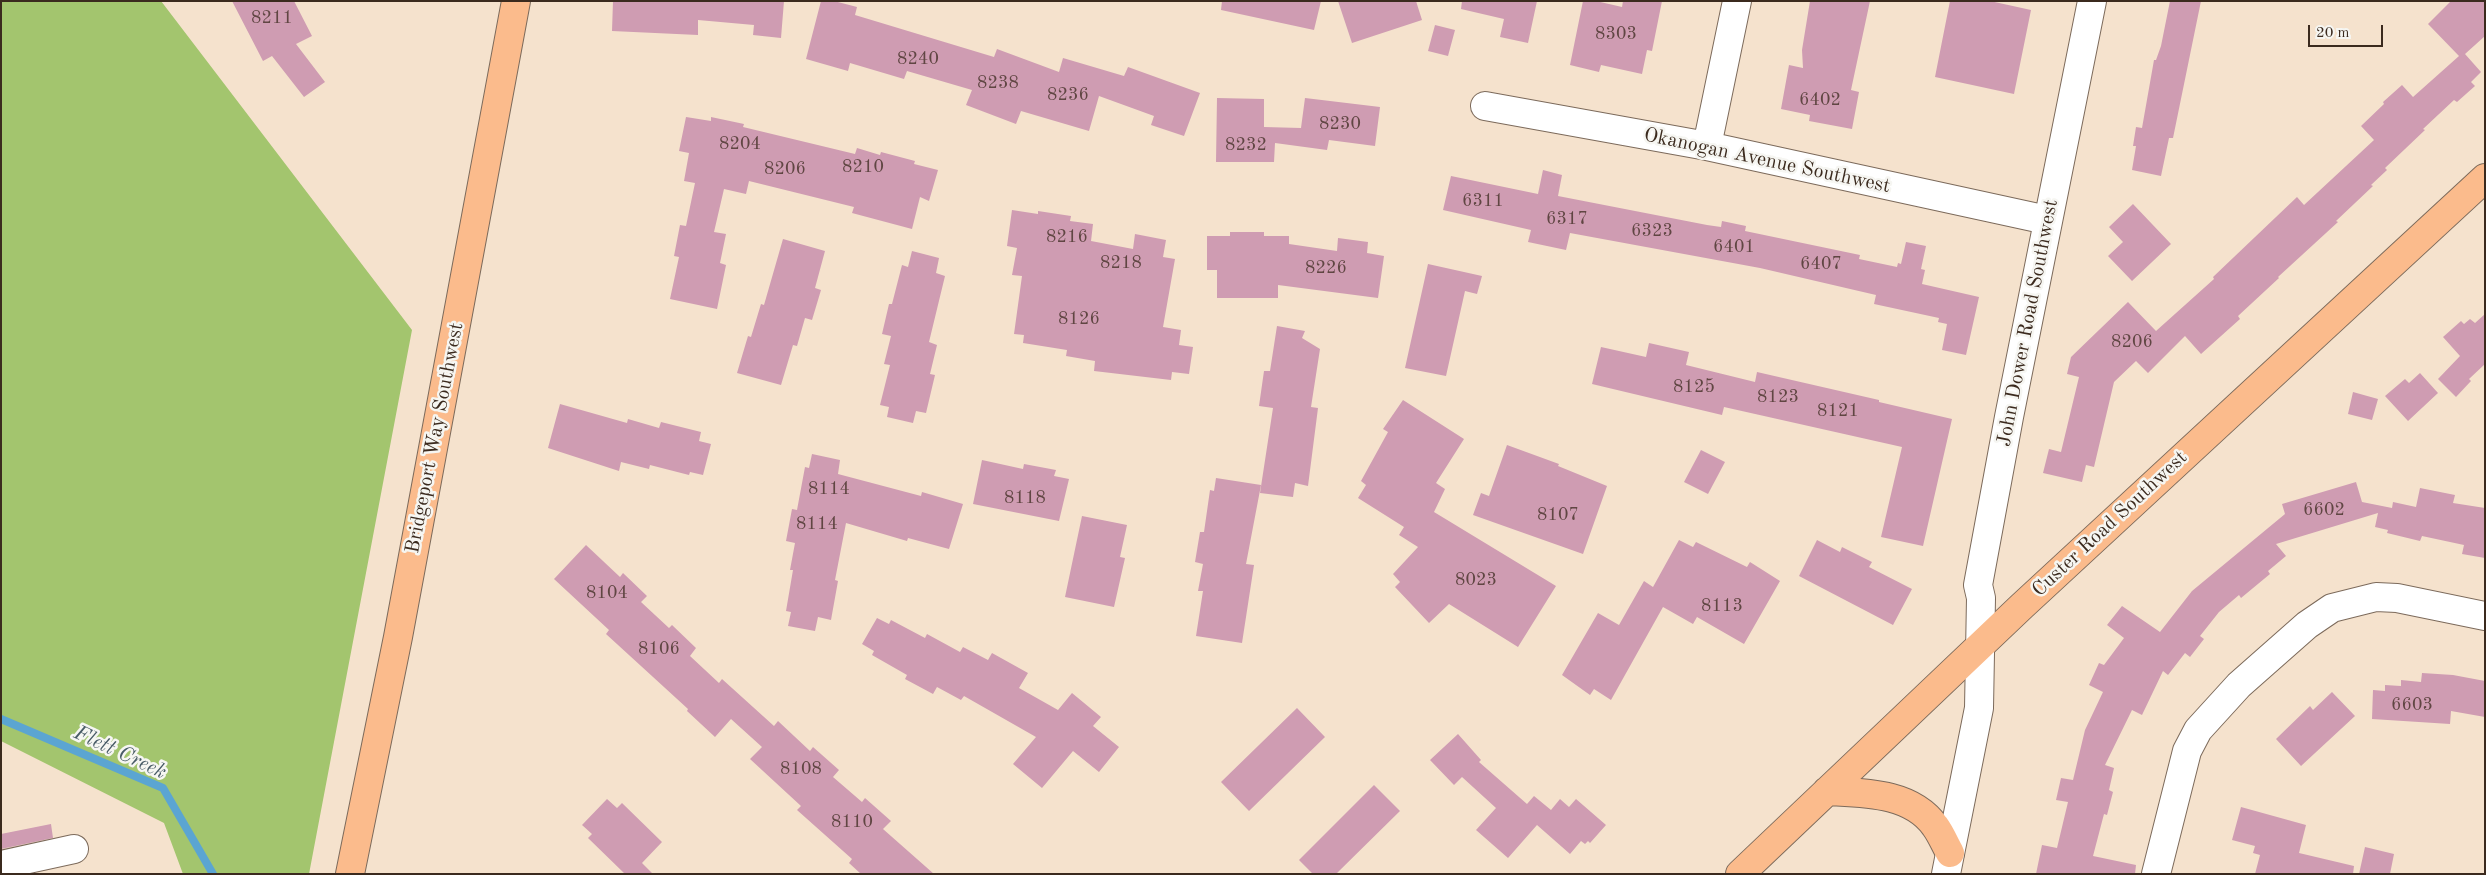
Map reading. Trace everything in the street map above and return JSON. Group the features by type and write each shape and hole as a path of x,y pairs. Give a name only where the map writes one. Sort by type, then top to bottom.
{"main road":[{"name":"Bridgeport Way Southwest","path":"350,874 398,637 516,1"},
{"name":"Custer Road Southwest","path":"1740,874 1979,646 2485,178"},
{"path":"1827,791 1861,793 1893,798 1913,806 1934,824 1948,863"}],"street":[{"path":"1707,146 1737,1"},
{"name":"John Dower Road Southwest","path":"1948,863 1979,708 1981,598 1978,586 2047,220 2092,1"},
{"name":"Okanogan Avenue Southwest","path":"1485,106 1707,146 2047,220"},
{"path":"2156,874 2184,760 2198,730 2239,685 2307,625 2332,608 2376,597 2397,598 2485,616"},
{"path":"1,865 74,849"}],"green space":[{"path":"1,1 161,1 412,330 309,874 183,874 164,823 1,741"}],"building":[{"path":"232,1 294,1 312,36 296,44 325,82 304,97 272,56 263,61"},
{"path":"613,1 784,1 781,38 753,35 754,25 698,20 698,35 612,31"},
{"path":"821,1 834,1 857,7 855,15 994,57 997,49 1059,72 1063,58 1124,76 1128,67 1200,93 1184,136 1151,125 1154,116 1099,96 1089,131 1021,111 1016,124 966,105 972,90 907,71 904,79 850,63 848,71 806,59"},
{"path":"1222,1 1321,1 1314,30 1221,10"},
{"path":"1338,1 1416,1 1422,20 1352,43"},
{"path":"1462,1 1537,1 1528,43 1500,37 1504,19 1461,9"},
{"path":"1583,1 1596,1 1622,7 1623,1 1662,1 1652,51 1647,50 1642,74 1601,65 1599,72 1570,65"},
{"path":"1810,1 1870,1 1851,90 1859,92 1852,129 1809,121 1810,115 1781,109 1789,65 1803,68 1802,50"},
{"path":"1950,1 1990,1 2031,10 2014,94 1935,77"},
{"path":"2170,1 2201,1 2173,138 2169,138 2161,176 2132,170 2136,146 2133,146 2136,127 2142,128 2154,60 2156,60 2161,46"},
{"path":"2451,1 2485,1 2485,36 2465,54 2481,72 2471,82 2475,86 2457,102 2454,100 2423,129 2425,130 2385,168 2387,170 2371,185 2373,186 2336,221 2338,222 2278,277 2238,316 2240,319 2201,354 2185,336 2148,373 2136,361 2114,382 2094,467 2086,465 2082,482 2043,473 2049,449 2061,452 2079,377 2067,374 2071,357 2128,302 2156,331 2214,279 2213,277 2297,197 2304,205 2374,140 2361,126 2384,104 2383,102 2402,85 2413,97 2459,56 2428,24"},
{"path":"1435,25 1455,30 1448,56 1428,51"},
{"path":"1217,98 1264,99 1264,127 1301,128 1305,98 1380,107 1375,146 1329,140 1327,150 1275,143 1274,162 1216,162"},
{"path":"686,117 711,121 711,117 744,124 743,127 855,154 857,148 880,155 881,152 915,161 914,164 938,170 929,201 920,197 912,229 852,213 854,207 749,181 746,194 724,189 714,232 726,234 720,263 726,265 717,309 670,299 679,257 674,256 680,225 686,226 695,183 684,181 689,153 679,151"},
{"path":"1543,170 1562,175 1558,196 1707,225 1721,227 1722,221 1746,226 1745,231 1860,255 1859,259 1897,267 1898,263 1901,264 1906,242 1926,246 1921,269 1925,270 1922,284 1979,297 1966,355 1942,350 1947,324 1938,322 1939,318 1874,304 1876,295 1760,268 1570,233 1566,250 1528,242 1531,230 1443,210 1451,176 1538,194"},
{"path":"2133,204 2171,244 2132,281 2108,256 2123,242 2109,227"},
{"path":"1012,210 1038,214 1038,211 1071,216 1070,221 1093,224 1091,241 1133,249 1135,234 1166,240 1163,257 1175,259 1163,327 1181,330 1179,345 1193,347 1189,374 1172,372 1171,380 1094,371 1095,361 1066,356 1067,350 1023,343 1024,335 1014,334 1022,276 1012,275 1017,248 1007,246"},
{"path":"1230,232 1264,232 1264,236 1289,236 1289,244 1337,251 1338,238 1368,242 1367,253 1384,256 1378,298 1278,285 1278,298 1217,298 1217,270 1207,270 1207,236 1230,236"},
{"path":"783,239 825,251 815,288 821,290 812,320 805,318 797,346 793,345 781,385 737,373 748,336 751,337 761,304 764,305"},
{"path":"912,251 939,258 936,273 945,276 929,342 937,345 930,374 935,375 926,413 916,411 913,423 887,417 889,407 880,405 890,365 884,364 891,336 882,334 889,304 892,304 902,265 908,267"},
{"path":"1428,264 1482,276 1477,294 1465,291 1446,376 1405,368"},
{"path":"2485,314 2485,364 2469,379 2471,381 2456,397 2438,379 2460,356 2443,337 2461,321 2464,324 2470,319 2475,323"},
{"path":"1277,326 1305,331 1302,338 1320,349 1311,407 1318,408 1308,486 1295,483 1293,497 1260,493 1273,408 1259,406 1264,371 1270,371"},
{"path":"1649,343 1689,352 1686,365 1755,382 1757,372 1952,419 1923,546 1881,537 1902,447 1724,407 1722,415 1592,384 1601,347 1646,357"},
{"path":"2420,373 2438,393 2408,421 2385,396 2405,379 2409,383"},
{"path":"2353,392 2378,399 2372,420 2348,414"},
{"path":"1403,400 1464,439 1436,483 1445,489 1434,512 1556,586 1518,647 1449,604 1429,623 1395,587 1400,582 1393,574 1418,547 1399,535 1404,527 1358,498 1366,485 1361,481 1388,432 1383,429"},
{"path":"560,404 627,423 628,419 659,428 661,422 701,432 699,441 711,444 703,475 690,472 689,475 650,465 649,469 621,462 619,471 548,448"},
{"path":"1507,445 1559,464 1558,466 1607,486 1583,554 1473,515 1481,493 1489,496"},
{"path":"1701,450 1725,462 1708,494 1684,482"},
{"path":"812,454 840,460 838,474 921,496 922,492 963,504 949,549 908,538 907,541 846,523 835,580 838,581 831,620 818,617 815,631 788,626 791,612 786,611 793,570 790,570 795,543 786,541 792,509 797,510 805,467 809,468"},
{"path":"982,460 1023,469 1024,464 1056,470 1054,476 1069,479 1059,521 973,504"},
{"path":"1216,478 1261,485 1246,564 1254,565 1242,643 1196,636 1203,591 1198,591 1203,564 1195,562 1200,532 1204,532 1210,490 1214,491"},
{"path":"2356,482 2362,502 2392,508 2393,502 2416,507 2420,488 2455,495 2453,503 2485,508 2485,558 2462,554 2464,545 2422,536 2420,541 2387,533 2388,530 2375,527 2378,513 2276,544 2286,556 2268,571 2270,574 2241,598 2239,595 2219,612 2200,636 2204,639 2190,657 2185,653 2168,675 2163,671 2142,715 2132,710 2105,765 2114,768 2109,790 2113,792 2107,815 2104,814 2093,856 2136,865 2135,874 2036,874 2042,845 2057,848 2068,802 2056,800 2061,778 2073,780 2085,730 2103,692 2089,685 2099,663 2104,665 2124,638 2107,625 2122,606 2160,632 2192,591 2285,514 2282,504"},
{"path":"1082,516 1127,525 1120,557 1125,558 1114,607 1065,597"},
{"path":"1679,540 1693,547 1696,542 1747,567 1750,562 1780,581 1744,644 1697,617 1693,624 1663,607 1611,700 1594,689 1590,695 1562,675 1598,613 1619,625 1644,581 1653,587"},
{"path":"1817,540 1840,552 1842,547 1872,562 1869,567 1912,589 1893,625 1799,576"},
{"path":"586,545 620,577 623,573 647,596 641,602 669,628 672,625 696,648 690,656 719,683 722,679 774,726 778,721 810,751 813,747 839,770 833,777 862,802 865,798 891,821 883,829 934,874 861,874 849,863 852,859 797,810 801,806 750,759 762,747 731,719 715,737 687,711 688,709 606,634 609,630 554,579"},
{"path":"877,618 889,624 891,620 925,638 927,634 960,652 963,647 988,660 992,653 1028,673 1019,688 1058,710 1072,693 1101,717 1093,726 1119,747 1099,772 1073,751 1042,788 1013,764 1036,737 964,696 961,700 937,687 933,694 905,679 907,675 872,655 874,651 862,644"},
{"path":"2422,673 2453,675 2485,681 2485,717 2451,711 2450,724 2372,719 2373,690 2385,691 2385,685 2401,686 2401,680 2421,682"},
{"path":"2332,692 2355,716 2301,766 2276,739 2310,706 2313,710"},
{"path":"1297,708 1325,737 1249,811 1221,782"},
{"path":"1458,734 1481,760 1479,762 1527,804 1534,796 1551,810 1560,799 1569,807 1576,799 1606,825 1590,843 1588,841 1585,844 1581,841 1570,854 1537,825 1508,858 1476,830 1496,808 1462,777 1454,785 1430,760"},
{"path":"1374,785 1400,811 1336,874 1313,874 1299,860"},
{"path":"607,799 617,808 622,803 662,842 642,863 653,874 625,874 588,838 592,834 582,825"},
{"path":"2241,807 2306,825 2299,853 2354,866 2353,874 2255,874 2260,855 2253,853 2255,846 2232,840"},
{"path":"51,824 53,838 1,849 1,834"},
{"path":"2365,847 2394,854 2390,874 2359,874"}],"waterway":[{"name":"Flett Creek","path":"1,719 163,788 213,874"}]}
